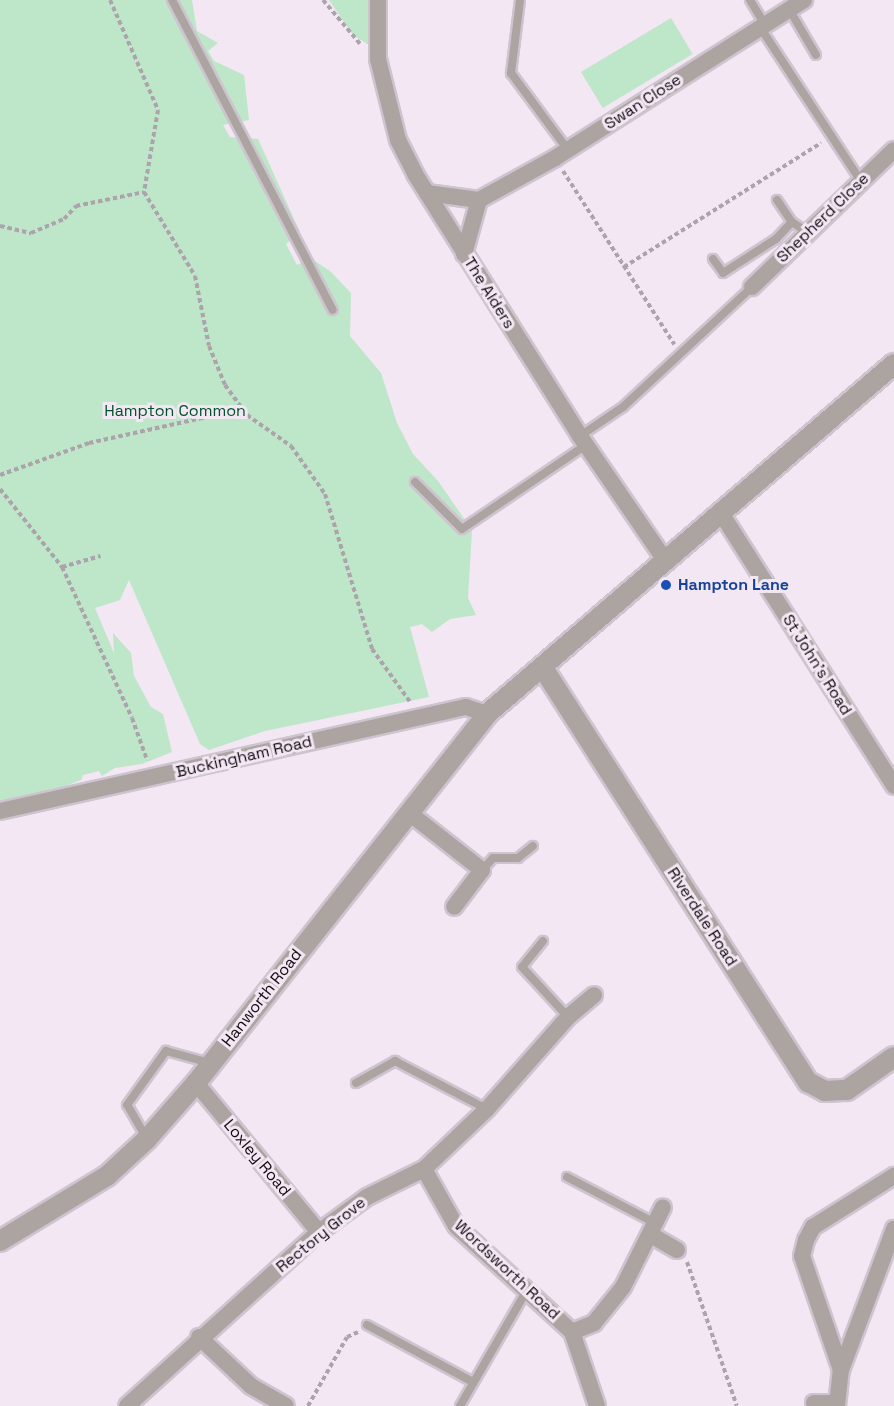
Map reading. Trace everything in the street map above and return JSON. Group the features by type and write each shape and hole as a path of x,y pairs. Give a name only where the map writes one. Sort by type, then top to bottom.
{"street":[{"name":"The Alders","path":"378,0 378,59 398,140 464,254 583,440 666,560"},
{"name":"Swan Close","path":"479,200 562,154 804,0"},
{"name":"Shepherd Close","path":"752,287 860,180 894,150"},
{"path":"427,193 479,200 464,254"},
{"path":"487,714 893,366"},
{"name":"St John's Road","path":"722,513 894,786"},
{"name":"Riverdale Road","path":"543,668 808,1082 825,1091 847,1090 894,1057"},
{"name":"Buckingham Road","path":"0,811 466,707 487,714"},
{"name":"Hanworth Road","path":"0,1241 107,1176 147,1139 196,1083 487,714"},
{"path":"408,812 482,870 454,908"},
{"name":"Rectory Grove","path":"127,1406 199,1337 319,1232 367,1197 424,1169 487,1109 568,1017 594,995"},
{"name":"Loxley Road","path":"196,1083 319,1232"},
{"name":"Wordsworth Road","path":"424,1169 456,1226 528,1288 572,1332 597,1406"},
{"path":"841,1370 802,1256 806,1240 813,1227 894,1176"},
{"path":"572,1332 594,1323 623,1287 663,1207"},
{"path":"653,1229 677,1250"},
{"path":"809,1404 836,1405 841,1370 894,1229"},
{"path":"199,1337 251,1386 286,1406"}],"lane":[{"path":"172,0 333,310"},
{"path":"520,0 512,73 562,154"},
{"path":"750,0 762,25 860,180"},
{"path":"789,9 816,55"},
{"path":"777,200 792,222 807,232"},
{"path":"713,260 723,273 776,239 792,222"},
{"path":"415,482 462,529 583,440 623,407 752,287"},
{"path":"482,870 494,858 518,858 533,846"},
{"path":"543,941 522,967 568,1017"},
{"path":"147,1139 127,1105 166,1051 211,1064"},
{"path":"356,1083 395,1061 487,1109"},
{"path":"567,1177 653,1229"},
{"path":"460,1406 528,1288"},
{"path":"367,1325 473,1382"}],"path":[{"path":"110,0 158,110 144,192 195,276 209,346 225,385 247,415 291,446 325,494 372,649 423,718"},
{"path":"323,0 351,36 378,59"},
{"path":"624,267 831,136"},
{"path":"562,154 624,267 681,355"},
{"path":"0,226 31,233 63,219 76,206 144,192"},
{"path":"0,475 89,443 211,416 247,415"},
{"path":"0,489 62,567 132,717 153,777"},
{"path":"62,567 100,556"},
{"path":"677,1250 682,1247 737,1406"},
{"path":"308,1406 347,1337 367,1325"}],"green space":[{"name":"Hampton Common","path":"0,0 192,0 197,31 218,43 208,51 214,61 244,75 249,120 223,125 230,137 258,139 300,232 286,244 297,265 310,258 330,271 351,293 350,336 381,373 397,423 413,454 438,481 472,530 468,598 476,615 450,619 432,632 422,624 410,627 429,697 265,731 209,750 200,744 129,580 120,600 95,608 114,653 113,633 131,653 134,676 151,707 163,714 172,752 142,764 115,768 102,776 99,771 83,775 81,780 60,788 48,801 0,804"},
{"path":"329,0 372,0 369,45 353,35"},
{"path":"671,18 693,54 603,108 581,72"}],"place":[{"name":"Hampton Lane","path":"666,585"}]}
